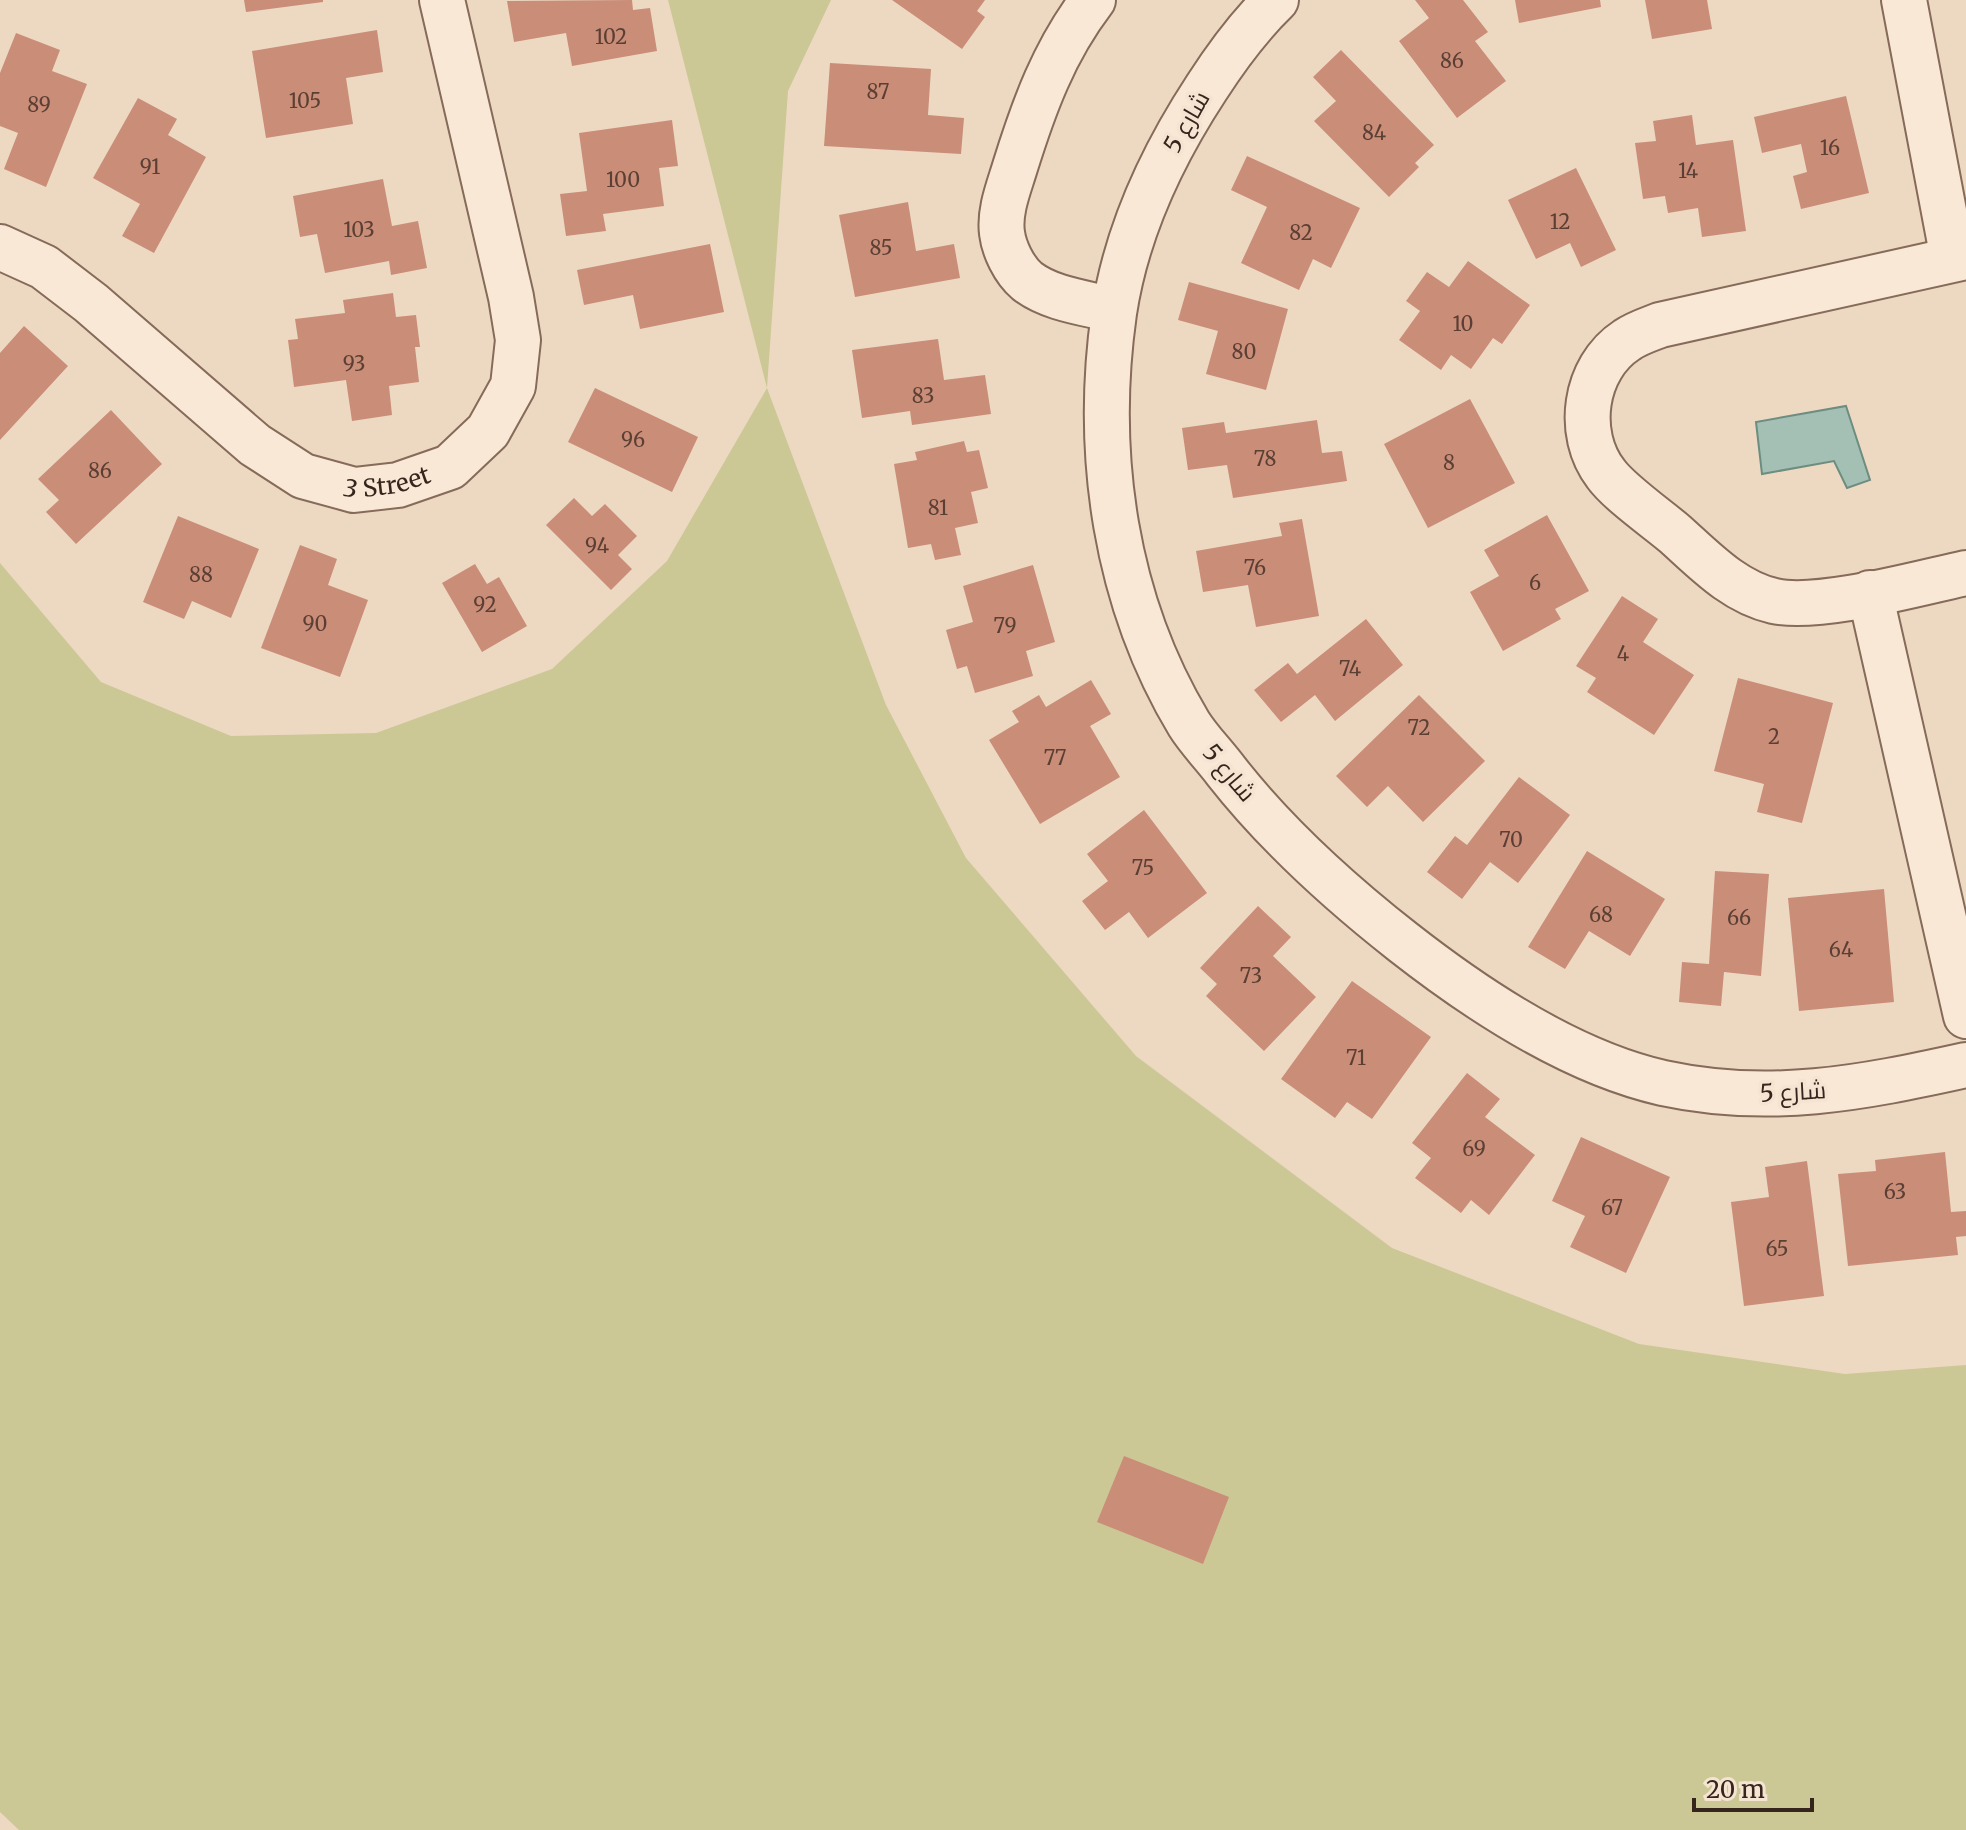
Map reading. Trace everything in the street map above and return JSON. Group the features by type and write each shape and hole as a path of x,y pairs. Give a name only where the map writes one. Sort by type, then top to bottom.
{"street":[{"name":"3 Street","path":"0,247 44,267 91,303 255,445 303,476 354,490 398,485 450,467 488,431 513,386 518,340 511,297 442,0"},
{"path":"1093,0 1061,47 1045,78 1004,204 1002,231 1009,258 1026,280 1050,294 1114,310"},
{"name":"شارع 5","path":"1276,0 1225,60 1187,117 1155,179 1131,243 1114,310 1108,382 1107,454 1113,511 1132,596 1157,663 1191,727 1241,790 1296,850 1357,905 1485,1001 1605,1066 1659,1082 1713,1092 1774,1095 1829,1092 1966,1065"},
{"path":"1904,0 1960,258 1660,325 1626,341 1600,369 1587,405 1589,443 1606,475 1746,592 1777,602 1810,603 1966,573"},
{"path":"1870,593 1966,1016"}],"shaded area":[{"path":"668,0 831,0 788,91 767,388"},
{"path":"767,388 886,705 966,858 1136,1056 1392,1248 1639,1344 1845,1374 1966,1365 1966,1830 19,1830 0,1812 0,563 101,682 231,736 376,733 552,669 667,561"},
{"path":"1846,406 1870,480 1847,488 1834,461 1762,474 1756,422"}],"building":[{"path":"244,0 323,0 323,2 246,12"},
{"path":"632,0 633,10 650,8 657,51 572,66 566,33 514,42 507,1"},
{"path":"892,0 985,0 977,11 985,17 962,49"},
{"path":"1415,0 1463,0 1488,32 1475,41 1506,81 1457,118 1399,41 1429,18"},
{"path":"1515,0 1600,0 1601,7 1519,23"},
{"path":"1645,0 1707,0 1712,29 1652,39"},
{"path":"377,30 383,72 346,78 353,124 266,138 252,51"},
{"path":"16,33 60,50 52,71 87,84 46,187 4,169 18,133 0,126 0,73"},
{"path":"1341,50 1434,145 1415,163 1419,167 1389,197 1314,121 1336,101 1313,77"},
{"path":"830,63 931,69 928,115 964,118 961,154 824,146"},
{"path":"1846,96 1869,193 1801,209 1793,176 1807,172 1801,144 1762,153 1754,117"},
{"path":"138,98 177,119 168,135 206,157 154,253 122,236 140,204 93,178"},
{"path":"1692,115 1696,145 1733,140 1746,231 1702,237 1698,208 1668,213 1665,196 1643,199 1635,143 1656,141 1653,121"},
{"path":"672,120 678,166 659,168 664,206 603,214 606,231 566,236 560,194 587,191 579,133"},
{"path":"1247,156 1360,208 1331,268 1313,259 1299,290 1241,263 1267,207 1231,190"},
{"path":"1576,168 1616,250 1581,267 1570,243 1536,259 1508,200"},
{"path":"383,179 392,226 418,221 427,268 391,275 389,261 325,273 317,234 300,237 293,196"},
{"path":"908,202 916,251 954,244 960,278 855,297 839,215"},
{"path":"710,244 724,312 640,329 633,295 584,305 577,270"},
{"path":"1468,261 1530,305 1502,344 1493,338 1471,369 1451,355 1441,370 1399,340 1420,311 1406,301 1427,272 1449,287"},
{"path":"1189,282 1288,309 1266,390 1206,374 1218,331 1178,320"},
{"path":"393,293 396,317 416,315 420,347 415,347 419,382 389,386 392,415 352,421 346,380 294,387 288,340 298,339 295,319 345,313 343,300"},
{"path":"24,326 68,366 0,440 0,353"},
{"path":"938,339 944,380 985,375 991,414 912,425 910,411 862,418 852,350"},
{"path":"595,388 698,437 672,492 568,442"},
{"path":"1470,399 1515,483 1428,528 1384,444"},
{"path":"111,410 162,464 76,544 46,512 59,500 38,479"},
{"path":"1317,420 1322,453 1342,451 1347,481 1233,498 1227,465 1188,470 1182,428 1224,422 1226,433"},
{"path":"964,441 967,452 979,450 988,488 971,492 978,523 955,528 961,555 935,560 931,544 908,548 894,464 917,460 915,452"},
{"path":"574,498 592,516 605,504 637,536 618,555 632,569 611,590 546,525"},
{"path":"1547,515 1589,591 1555,609 1561,619 1503,651 1470,592 1499,576 1484,550"},
{"path":"178,516 259,549 231,618 192,601 184,619 143,602"},
{"path":"1302,519 1319,616 1256,627 1248,585 1203,592 1196,551 1282,536 1279,523"},
{"path":"300,545 337,559 328,585 368,600 340,677 261,648"},
{"path":"475,564 487,584 499,577 527,626 482,652 442,583"},
{"path":"1033,565 1055,642 1026,651 1033,676 975,693 967,666 957,669 946,630 973,622 963,586"},
{"path":"1622,596 1658,619 1643,642 1694,675 1654,735 1587,692 1596,678 1576,666"},
{"path":"1366,619 1403,665 1335,721 1315,695 1281,722 1254,690 1288,663 1297,674"},
{"path":"1738,678 1833,703 1802,823 1757,812 1764,784 1714,771"},
{"path":"1091,680 1111,714 1090,726 1120,777 1040,824 989,740 1019,722 1012,711 1039,695 1046,707"},
{"path":"1419,695 1485,761 1423,822 1388,786 1367,807 1336,776"},
{"path":"1519,777 1570,815 1518,883 1490,862 1462,899 1427,872 1455,836 1467,845"},
{"path":"1144,810 1207,893 1148,938 1129,912 1105,930 1082,901 1108,881 1087,854"},
{"path":"1587,851 1665,899 1630,956 1589,931 1565,969 1528,947"},
{"path":"1715,871 1769,874 1761,976 1724,972 1721,1006 1679,1002 1682,962 1709,964"},
{"path":"1884,889 1894,1002 1799,1011 1788,898"},
{"path":"1258,906 1291,937 1273,956 1316,997 1264,1051 1206,996 1217,984 1200,968"},
{"path":"1352,981 1431,1037 1372,1119 1347,1102 1335,1118 1281,1079"},
{"path":"1467,1073 1500,1099 1485,1117 1535,1155 1489,1215 1471,1200 1461,1213 1415,1178 1431,1158 1412,1143"},
{"path":"1581,1137 1670,1177 1626,1273 1570,1247 1585,1216 1552,1201"},
{"path":"1945,1152 1951,1212 1966,1211 1966,1236 1956,1237 1958,1255 1848,1266 1838,1174 1876,1171 1875,1160"},
{"path":"1807,1161 1824,1296 1744,1306 1731,1202 1769,1197 1765,1167"},
{"path":"1124,1456 1229,1497 1203,1564 1097,1522"}]}
